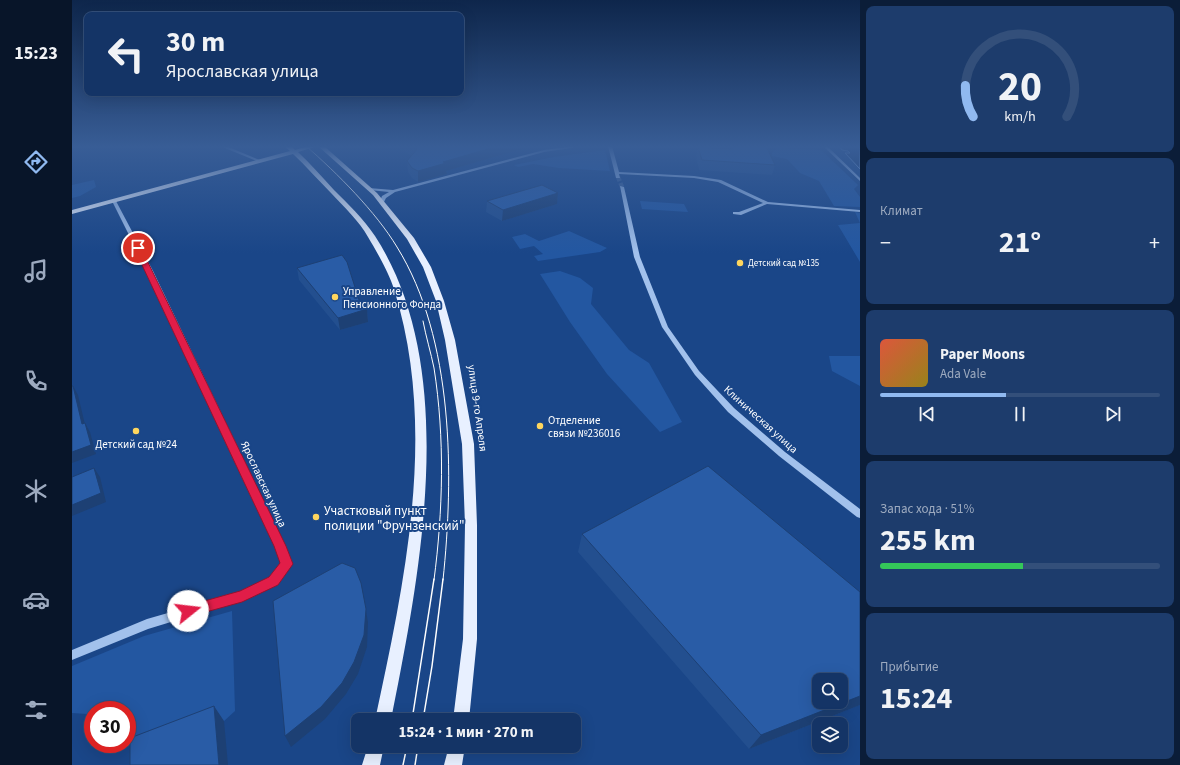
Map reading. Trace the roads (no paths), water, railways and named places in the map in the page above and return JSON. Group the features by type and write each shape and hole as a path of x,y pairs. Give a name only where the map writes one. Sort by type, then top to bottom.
{"main road":[{"path":"72,212 184,182"},
{"path":"323,182 360,220 372,237 399,294 412,340 418,382 420,442 418,504 398,651 385,713"},
{"name":"улица 9-го Апреля","path":"362,182 382,201 419,251 440,301 450,340 464,410 469,450 471,601 470,639 462,713"},
{"path":"371,765 374,753"},
{"path":"454,765 456,753"}],"street":[{"path":"382,201 384,197 393,191 428,182"},
{"path":"721,182 767,203 860,211"},
{"path":"369,188 393,191"},
{"name":"Клиническая улица","path":"622,188 637,256 665,327 697,373 731,410 782,454 860,514"},
{"name":"Ярославская улица","path":"72,655 147,624 242,596 274,581 287,564 280,546 150,271 114,201"},
{"path":"735,213 739,214 767,203"}],"tunnel":[{"path":"620,182 622,187"}],"tram line":[{"path":"343,182 378,220 397,247 416,283 430,323 440,365 446,409 448,497 447,540 443,580"},
{"path":"423,321 434,368 440,421 442,474 441,501 434,580"},
{"path":"413,713 434,579"},
{"path":"424,713 432,666 443,579"},
{"path":"403,765 406,753"},
{"path":"415,765 417,753"}],"place":[{"name":"Детский сад №135","path":"740,263"},
{"name":"Управление Пенсионного Фонда","path":"335,297"},
{"name":"Отделение связи №236016","path":"540,426"},
{"name":"Детский сад №24","path":"136,431"},
{"name":"Участковый пункт полиции \"Фрунзенский\"","path":"316,517"}]}
